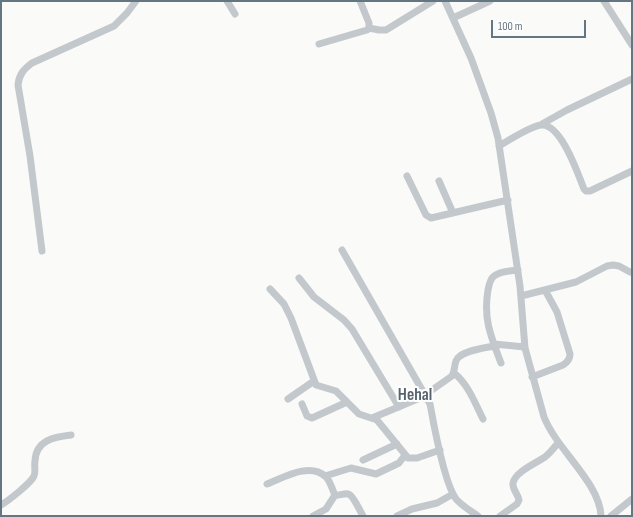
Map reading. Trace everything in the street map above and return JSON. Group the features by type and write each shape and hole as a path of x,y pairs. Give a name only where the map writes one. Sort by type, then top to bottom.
{"street":[{"path":"42,251 18,76 32,63 114,26 136,1"},
{"path":"227,1 235,14"},
{"path":"360,1 369,23 368,28"},
{"path":"319,44 368,28 386,30 433,1"},
{"path":"445,1 471,58 491,113 499,146 518,270 525,347 532,377 547,426 591,486 598,498 601,516"},
{"path":"453,18 490,1"},
{"path":"604,1 632,45"},
{"path":"499,146 567,110 632,79"},
{"path":"542,124 552,129 562,141 586,191 590,191 632,171"},
{"path":"407,176 428,217 434,218 508,200"},
{"path":"439,181 453,213"},
{"path":"342,250 423,396 430,404 440,450 453,494 476,516"},
{"path":"521,296 576,282 607,266 619,266 630,272"},
{"path":"501,363 486,319 489,284 491,278 499,273 518,270"},
{"path":"299,278 314,297 344,320 352,329 399,407"},
{"path":"270,289 284,304 291,318 316,385 336,392 359,414 372,418 380,424 405,455 413,458 440,450"},
{"path":"532,377 563,365 568,362 570,358 558,316 545,290"},
{"path":"372,418 423,396 448,380 454,373 456,360 461,354 494,345 525,347"},
{"path":"454,373 462,380 483,419"},
{"path":"288,399 314,381"},
{"path":"302,404 307,416 312,418 347,402"},
{"path":"1,505 34,477 35,459 40,445 48,439 54,437 71,435"},
{"path":"500,516 517,504 519,500 513,488 514,478 543,458 558,443"},
{"path":"363,460 397,444"},
{"path":"325,476 351,468 376,474 395,466 405,455"},
{"path":"267,484 302,471 314,470 325,476 335,495"},
{"path":"335,495 338,496 346,494 351,496 363,516"},
{"path":"397,516 412,509 437,503 453,494"},
{"path":"314,516 326,509 335,495"},
{"path":"611,516 632,499"}],"district":[{"name":"Hehal","path":"415,396"}]}
